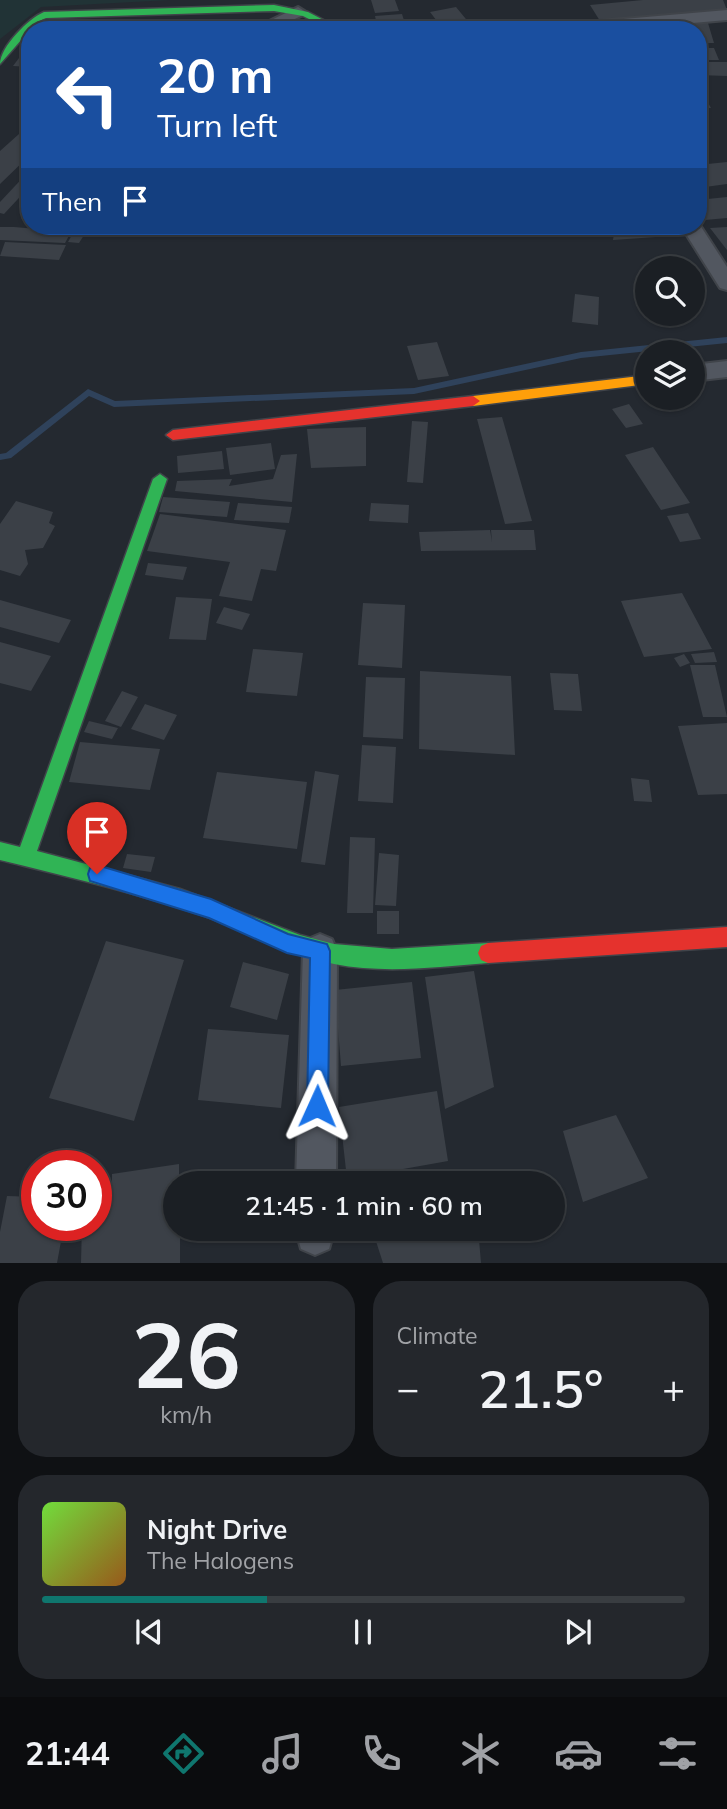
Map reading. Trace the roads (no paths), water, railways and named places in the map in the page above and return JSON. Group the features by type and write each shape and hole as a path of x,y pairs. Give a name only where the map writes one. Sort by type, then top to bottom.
{"street":[{"path":"34,21 38,16 189,6 274,8 298,12 318,21"},
{"path":"278,21 298,12"},
{"path":"658,21 727,15"},
{"path":"0,61 21,36"},
{"path":"697,235 727,283"},
{"path":"705,372 727,369"},
{"path":"173,435 415,409 635,381"},
{"path":"26,856 160,479"},
{"path":"0,851 144,886 211,909 287,943 360,957 407,959 727,937"},
{"path":"316,1171 320,951"}],"waterway":[{"path":"0,457 8,456 88,392 114,404 414,391 581,355 727,340"}]}
